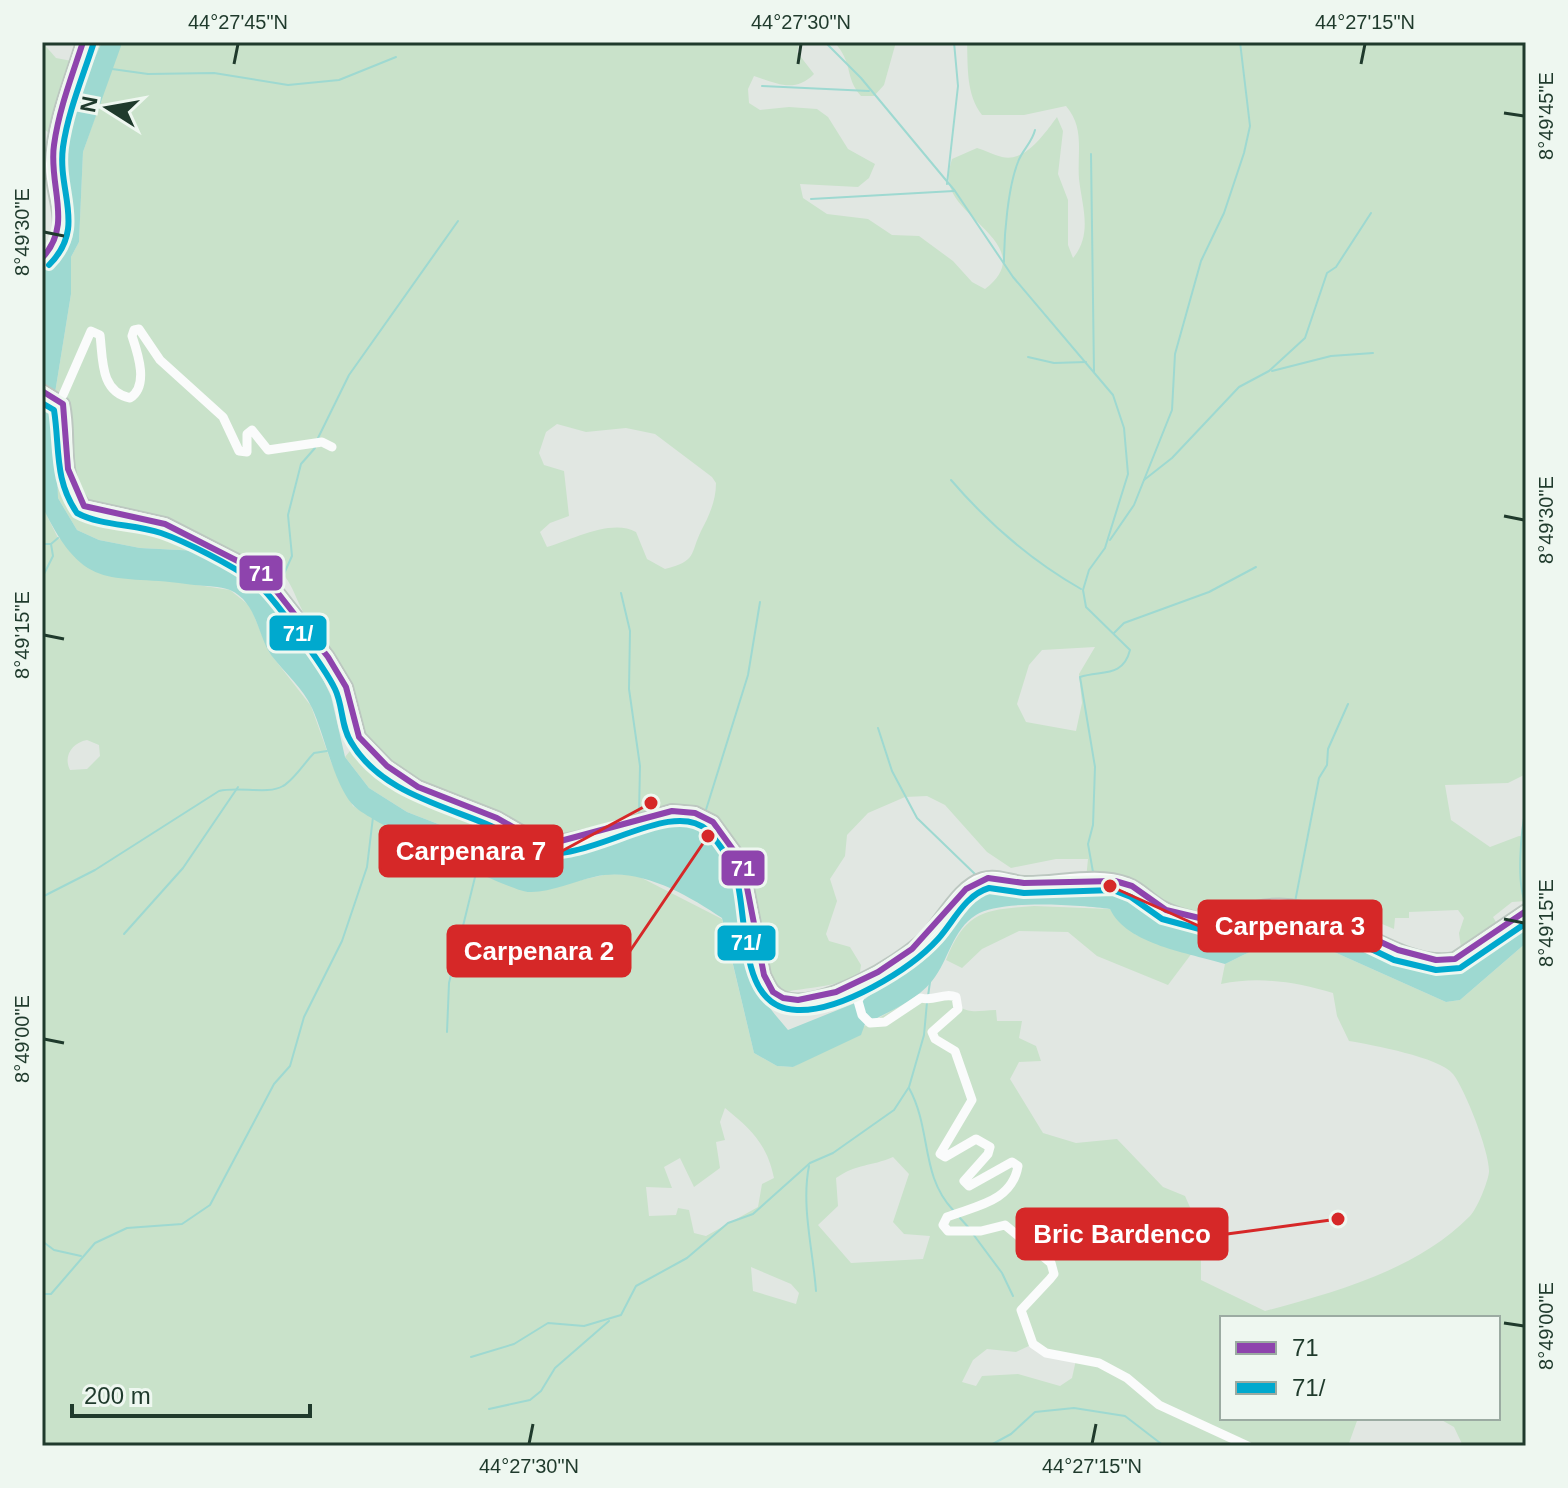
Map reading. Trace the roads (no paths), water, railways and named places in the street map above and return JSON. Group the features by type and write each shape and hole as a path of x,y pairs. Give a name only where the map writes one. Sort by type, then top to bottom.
{"street":[{"path":"42,258 55,244 61,230 52,160 60,114 83,42"},
{"path":"332,447 322,442 268,450 252,430 247,434 247,452 239,451 223,417 160,360 139,329 134,330 132,336 141,384 137,394 130,398 122,396 109,384 103,371 100,335 91,331 60,397 66,420 65,465 70,482 84,506 165,524 263,574 340,677 354,712 359,737 399,776 497,818 537,841 553,843 597,834 672,811 695,813 713,822 742,862 764,975 773,992 784,999 807,999 850,986 900,958 923,939 966,890 981,879 997,877 1034,883 1123,882 1143,891 1165,909 1208,921 1220,921 1269,906 1300,908 1359,929 1410,955 1442,961 1455,959 1526,911"},
{"path":"42,391 60,397"},
{"path":"923,939 920,947 859,998 862,1015 870,1023 885,1022 921,998 929,1000 949,994 959,1002 958,1009 932,1032 935,1039 955,1051 972,1100 970,1110 950,1133 940,1154 945,1157 976,1139 990,1147 988,1154 964,1181 969,1186 1012,1162 1018,1166 1014,1182 994,1201 947,1217 943,1225 948,1231 981,1231 1005,1225 1051,1263 1054,1274 1021,1310 1033,1344 1046,1353 1099,1363 1127,1378 1159,1405 1248,1446"}],"water":[{"path":"102,42 121,42 121,46 83,152 79,242 71,257 71,294 55,393 58,498 77,530 99,540 140,548 199,551 257,577 282,619 309,650 331,696 345,757 369,788 407,812 508,851 550,852 656,821 684,825 705,835 721,851 733,872 747,920 762,993 788,1030 865,999 926,952 971,890 982,883 998,883 1023,891 1117,887 1140,895 1159,915 1207,927 1220,928 1268,912 1303,912 1444,965 1526,917 1526,943 1460,1000 1446,1002 1314,943 1279,942 1225,964 1145,939 1118,921 1110,909 1041,904 1003,907 987,910 968,921 938,973 918,995 865,1024 861,1035 793,1067 777,1066 754,1053 722,918 708,909 661,884 628,875 594,877 537,892 516,889 441,855 367,815 348,799 308,701 271,655 251,610 239,595 217,587 103,575 87,568 72,555 42,506 43,269 66,237 60,155 72,108"}],"waterway":[{"path":"825,42 861,78 955,191 1013,277 1113,395 1124,428 1128,474 1105,548 1089,570 1083,590 1086,607 1130,650 1127,659 1117,669 1080,677 1095,767 1093,825 1088,844 1093,872"},
{"path":"947,184 958,86 954,42"},
{"path":"1110,540 1134,505 1172,410 1175,354 1201,261 1224,213 1244,153 1250,126 1240,42"},
{"path":"112,69 148,74 214,73 288,85 339,80 396,57"},
{"path":"762,86 869,91"},
{"path":"1004,262 1012,184 1020,158 1035,130"},
{"path":"1091,154 1094,372"},
{"path":"811,199 954,191"},
{"path":"1144,480 1172,458 1239,387 1269,371 1305,338 1327,273 1336,267 1371,213"},
{"path":"318,438 349,375 458,221"},
{"path":"1272,371 1331,356 1373,353"},
{"path":"1028,357 1054,363 1086,362"},
{"path":"278,587 292,556 288,515 301,464 315,448"},
{"path":"951,480 1011,540 1081,589"},
{"path":"42,544 51,544 58,538"},
{"path":"42,578 53,556 51,544"},
{"path":"1114,633 1124,623 1209,592 1256,567"},
{"path":"621,593 630,631 629,689 640,766 639,814"},
{"path":"705,813 748,675 760,602"},
{"path":"1295,902 1319,778 1327,765 1328,749 1348,704"},
{"path":"878,728 892,771 917,818 977,876"},
{"path":"42,897 95,870 219,791 277,789 291,780 314,753 327,751"},
{"path":"124,934 183,868 238,787"},
{"path":"1526,809 1520,871 1526,903"},
{"path":"42,1294 51,1294 95,1243 127,1228 182,1224 210,1205 274,1084 290,1066 304,1017 342,941 367,867 373,817"},
{"path":"447,1032 449,983 477,869"},
{"path":"928,996 930,982"},
{"path":"471,1357 514,1344 548,1323 584,1326 621,1315 636,1286 687,1258 728,1223 753,1214 810,1163 833,1153 894,1110 909,1087 924,1035 927,1002"},
{"path":"909,1088 921,1120 935,1182 953,1210"},
{"path":"809,1166 807,1212 816,1291"},
{"path":"960,1218 969,1228"},
{"path":"973,1234 1002,1273 1013,1296"},
{"path":"42,1241 54,1250 81,1256"},
{"path":"489,1409 530,1400 541,1391 555,1368 609,1321"},
{"path":"989,1446 1011,1434 1035,1412 1074,1408 1125,1416 1164,1446"}],"place":[{"name":"Carpenara 7","path":"651,803"},
{"name":"Carpenara 2","path":"708,836"},
{"name":"Carpenara 3","path":"1110,886"},
{"name":"Bric Bardenco","path":"1338,1219"}]}
